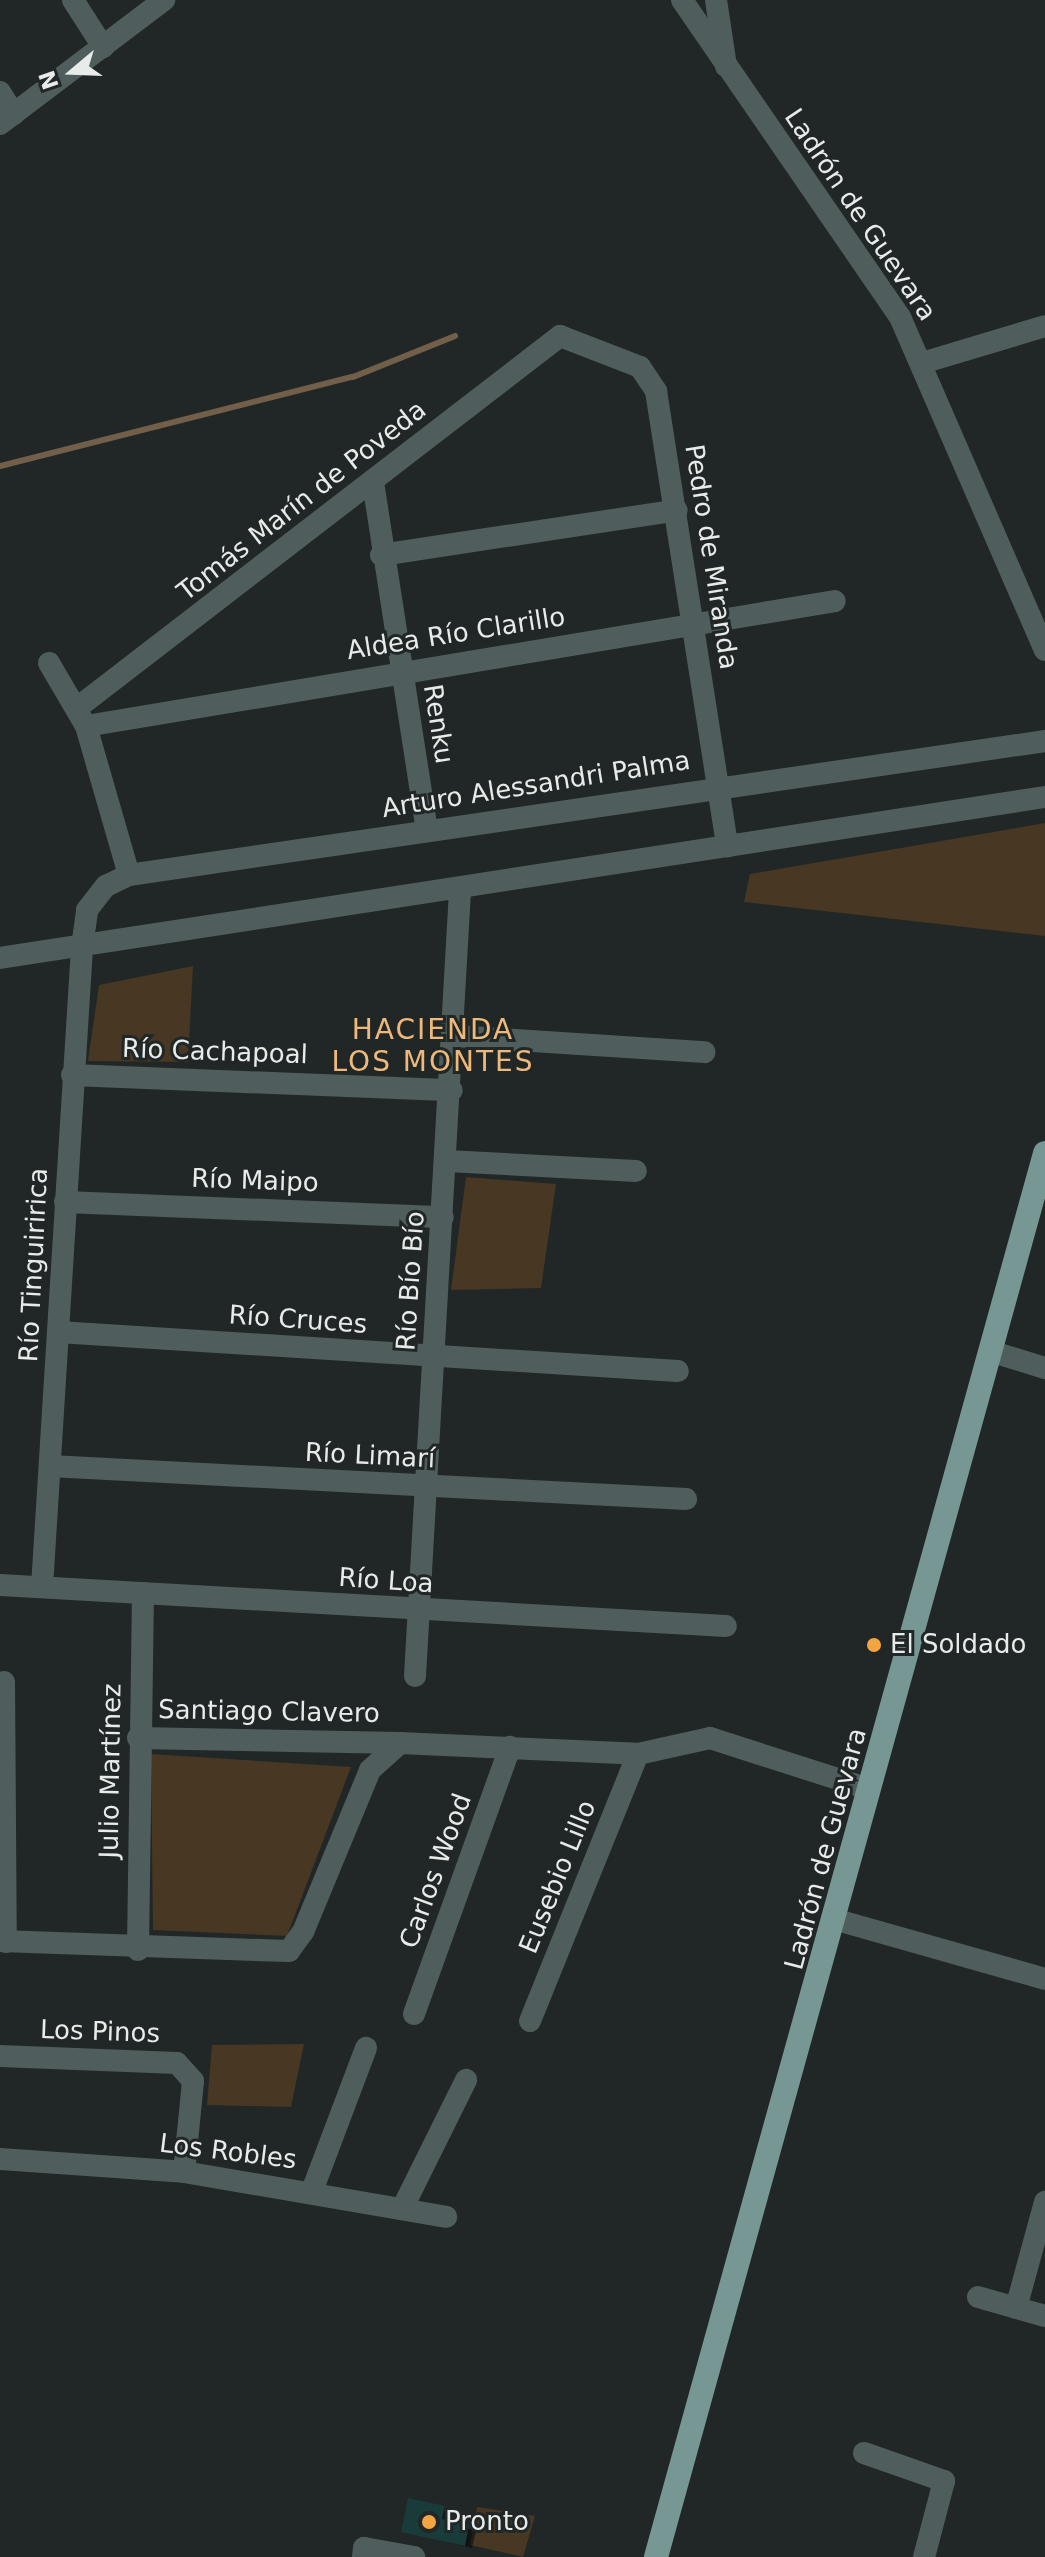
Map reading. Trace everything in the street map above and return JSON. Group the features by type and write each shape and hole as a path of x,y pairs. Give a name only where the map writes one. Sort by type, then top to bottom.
{"main road":[{"name":"Ladrón de Guevara","path":"656,2557 837,1920 869,1789 993,1352 1045,1153"}],"street":[{"path":"73,0 103,47"},
{"path":"0,92 7,119 164,0"},
{"name":"Ladrón de Guevara","path":"682,0 900,317 1045,650"},
{"path":"716,0 726,66"},
{"path":"922,363 1045,326"},
{"name":"Tomás Marín de Poveda","path":"82,717 560,336"},
{"name":"Pedro de Miranda","path":"560,336 640,367 653,381 677,510 727,846"},
{"name":"Renku","path":"373,482 381,555 427,831"},
{"path":"381,555 677,510"},
{"name":"Aldea Río Clarillo","path":"82,717 835,601"},
{"path":"49,663 82,717 129,875"},
{"name":"Arturo Alessandri Palma","path":"82,947 94,896 129,875 717,785 1045,741"},
{"path":"0,958 460,890 1045,797"},
{"name":"Río Bío Bío","path":"415,1676 452,1090 460,890"},
{"name":"Río Tinguiririca","path":"42,1587 82,947"},
{"path":"455,1036 704,1052"},
{"name":"Río Cachapoal","path":"72,1075 452,1090"},
{"path":"447,1161 636,1171"},
{"name":"Río Maipo","path":"65,1202 443,1217"},
{"name":"Río Cruces","path":"58,1332 678,1371"},
{"path":"993,1352 1045,1368"},
{"name":"Río Limarí","path":"50,1466 686,1499"},
{"name":"Río Loa","path":"0,1585 726,1626"},
{"name":"Julio Martínez","path":"138,1950 138,1738 143,1593"},
{"path":"4,1682 3,1941 138,1950 289,1951 303,1932 370,1770 400,1743"},
{"name":"Santiago Clavero","path":"138,1738 400,1743 638,1754 710,1738 869,1789"},
{"name":"Carlos Wood","path":"414,2014 510,1747"},
{"name":"Eusebio Lillo","path":"530,2021 638,1754"},
{"path":"837,1920 1045,1979"},
{"path":"312,2191 366,2048"},
{"name":"Los Pinos","path":"0,2056 177,2063 193,2081 184,2172"},
{"path":"403,2207 466,2080"},
{"name":"Los Robles","path":"0,2159 184,2172 312,2191 446,2217"},
{"path":"1016,2308 1045,2202"},
{"path":"978,2297 1045,2316"},
{"path":"864,2453 944,2481 924,2557"},
{"path":"363,2557 364,2548 414,2557"}],"shaded area":[{"path":"1045,823 1045,936 744,902 750,874"},
{"path":"193,966 188,1062 88,1061 99,985"},
{"path":"466,1177 556,1184 541,1288 451,1290"},
{"path":"151,1754 351,1767 287,1936 153,1930"},
{"path":"304,2044 291,2107 207,2105 212,2045"},
{"path":"477,2507 535,2516 523,2557 470,2545"}],"building":[{"name":"Pronto","path":"408,2498 445,2506 442,2519 469,2525 465,2546 401,2532"}],"waterway":[{"path":"0,466 353,377 455,336"}],"place":[{"name":"El Soldado","path":"874,1645"},
{"name":"Pronto","path":"429,2522"}],"district":[{"name":"HACIENDA LOS MONTES","path":"433,1046"}]}
